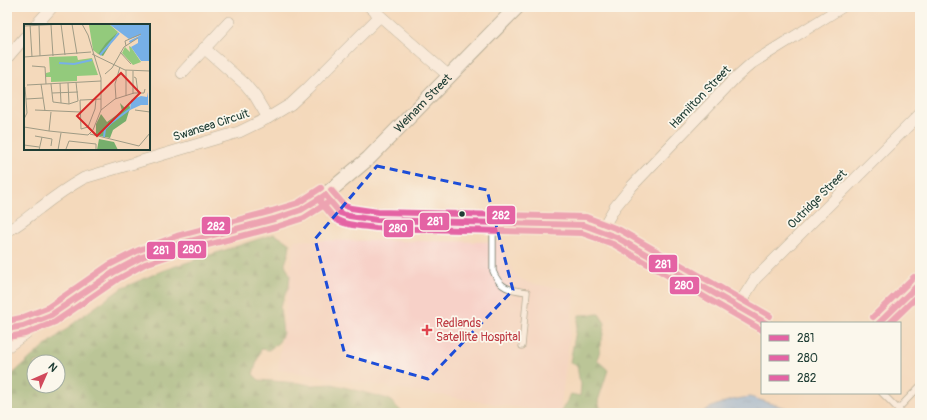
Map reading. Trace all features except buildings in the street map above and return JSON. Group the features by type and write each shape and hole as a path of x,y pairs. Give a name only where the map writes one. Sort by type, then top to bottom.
{"street":[{"path":"37,24 52,7"},
{"path":"370,7 449,76"},
{"name":"Weinam Street","path":"7,329 23,326 52,314 114,272 142,257 178,244 274,219 301,210 325,195 369,158 516,7"},
{"name":"Hamilton Street","path":"601,231 615,207 632,186 752,62 842,7"},
{"name":"Swansea Circuit","path":"7,231 19,225 62,191 84,178 238,132 268,118 291,104 380,16"},
{"path":"182,73 229,22"},
{"path":"7,58 24,39"},
{"path":"204,48 245,84 255,96 268,118"},
{"name":"Outridge Street","path":"738,306 755,280 920,114"},
{"path":"325,195 340,213 349,216 377,220 584,225 622,241 764,322"},
{"path":"880,322 920,283"},
{"path":"7,347 52,314"}],"lane":[{"path":"493,223 493,271 496,278 509,289 527,292 522,346"},
{"path":"883,394 900,411 920,386"}],"highlighted area":[{"path":"377,166 487,190 513,290 428,379 345,355 315,239"}],"shaded area":[{"name":"Redlands Satellite Hospital","path":"294,240 506,242 506,258 512,270 519,278 529,283 575,291 560,413 278,370"}],"green space":[{"path":"274,234 290,244 285,264 290,275 289,286 280,307 283,333 279,342 269,350 261,349 253,374 259,380 311,385 333,384 389,399 403,413 7,413 7,379 26,362 26,394 66,394 66,354 35,354 84,315 122,288 164,270"},
{"path":"599,314 605,323 597,360 608,370 598,401 602,413 560,413 571,394 580,396 581,384 577,366 570,362 579,315"}],"water":[{"path":"750,397 803,413 701,413 725,402"}],"transit line":[{"name":"282","path":"7,321 21,318 47,308 109,265 139,250 177,236 298,203 321,188"},
{"name":"282","path":"331,190 345,206 378,212 586,217 620,230 770,316"},
{"name":"281","path":"325,195 340,213 349,216 377,220 584,225 616,237 764,322"},
{"name":"281","path":"7,329 23,326 51,315 114,272 142,257 179,244 274,219 301,210 325,195"},
{"name":"280","path":"319,200 338,221 360,226 376,228 582,233 613,244 761,329"},
{"name":"280","path":"8,337 25,334 55,322 118,279 145,264 181,252 276,227 304,218 329,202"},
{"name":"282","path":"873,317 914,277"},
{"name":"281","path":"880,322 920,283"},
{"name":"280","path":"891,322 920,294"}],"place":[{"name":"Redlands Satellite Hospital","path":"427,330"}]}
